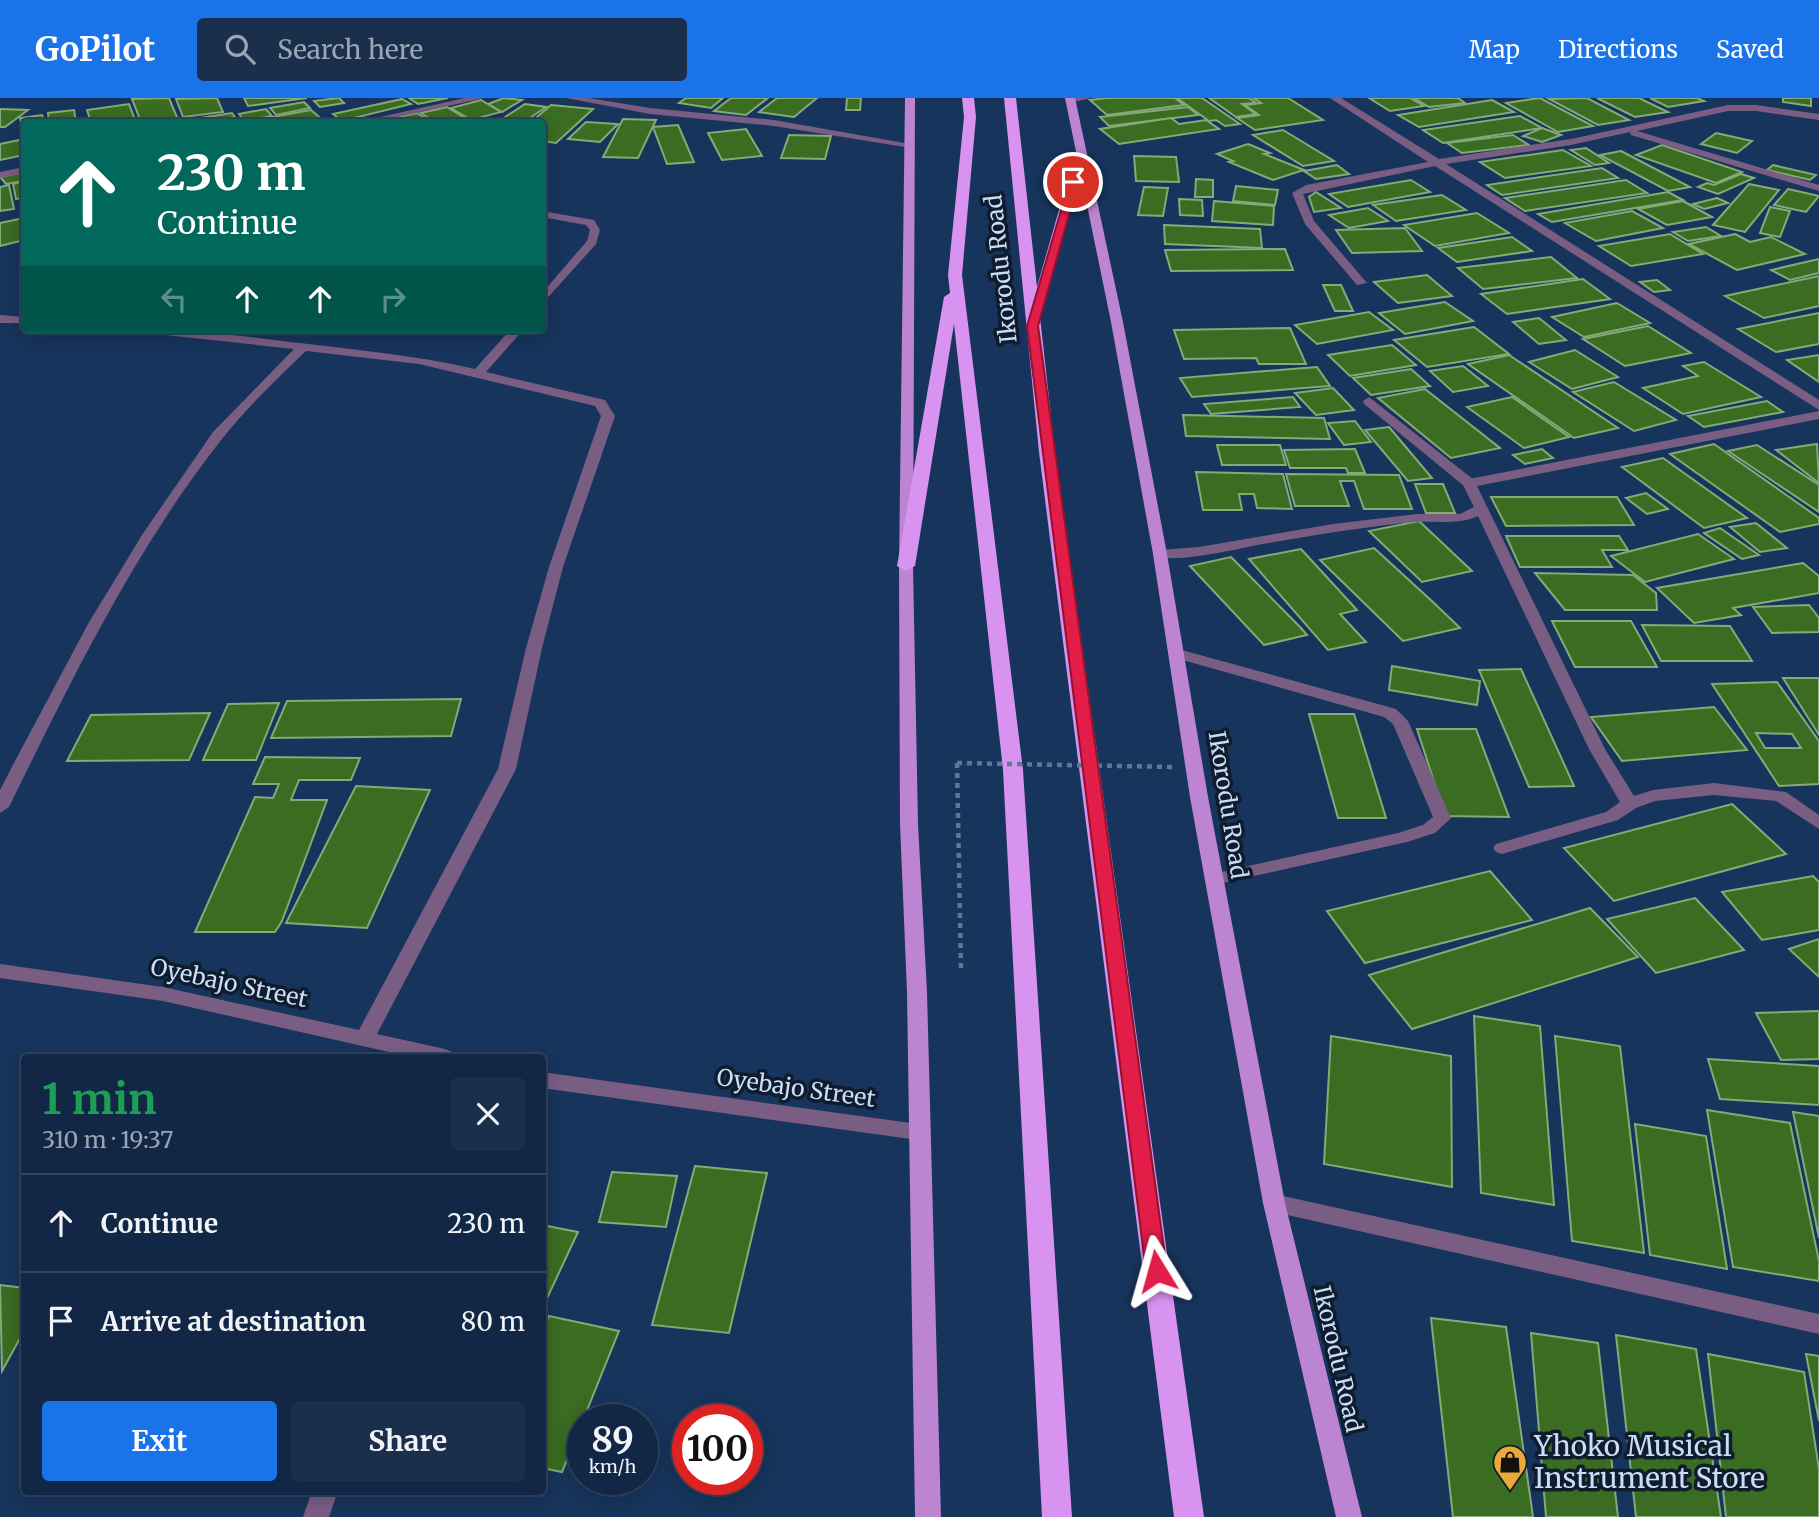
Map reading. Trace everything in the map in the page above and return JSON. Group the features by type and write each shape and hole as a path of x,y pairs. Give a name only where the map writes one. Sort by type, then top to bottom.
{"highway":[{"name":"Ikorodu Road","path":"968,98 970,117 955,275 1013,770 1058,1517"},
{"name":"Ikorodu Road","path":"1010,98 1032,326 1189,1517"},
{"path":"1032,326 1080,158"},
{"path":"906,566 955,275"}],"main road":[{"path":"910,98 906,566 909,824 917,992 928,1517"},
{"name":"Ikorodu Road","path":"1075,99 1080,158 1117,322 1178,654 1214,879 1275,1203 1349,1517"}],"street":[{"path":"378,119 479,98"},
{"path":"571,98 650,111 774,123 911,145"},
{"path":"650,111 669,98"},
{"path":"1335,98 1819,406"},
{"path":"1360,283 1309,222 1297,192 1439,162 1627,131 1728,108 1756,108 1819,117"},
{"path":"1627,131 1683,145 1819,188"},
{"path":"0,175 21,171"},
{"path":"546,215 590,222 595,230 592,242 546,296"},
{"path":"0,319 21,320"},
{"path":"186,333 419,360 479,372 600,404 608,416 556,567 506,769 365,1038"},
{"path":"479,372 514,333"},
{"path":"0,807 57,692 129,564 208,448 305,345"},
{"path":"1370,401 1469,483 1597,749 1630,804"},
{"path":"1469,483 1819,415"},
{"path":"1160,554 1224,548 1394,521 1462,518 1482,509"},
{"path":"1178,654 1390,713 1400,721 1442,818 1429,829 1401,838 1214,879"},
{"path":"1502,848 1612,816 1630,804 1653,796 1714,789 1780,796 1819,823"},
{"name":"Oyebajo Street","path":"0,971 163,994 432,1054"},
{"name":"Oyebajo Street","path":"546,1081 919,1132"},
{"path":"1275,1203 1819,1324"},
{"path":"316,1517 324,1495"}],"path":[{"path":"961,970 957,763 1173,767"}],"building":[{"path":"169,98 178,119 140,119 132,99"},
{"path":"217,98 223,112 183,117 176,99"},
{"path":"244,98 307,98 248,106"},
{"path":"339,98 344,103 320,107 314,101"},
{"path":"409,98 448,98 418,104"},
{"path":"504,98 522,100 502,112 488,104"},
{"path":"686,98 723,98 711,108 679,103"},
{"path":"731,98 768,98 746,115 714,111"},
{"path":"777,98 817,98 794,117 759,112"},
{"path":"847,98 861,98 860,110 846,110"},
{"path":"1175,98 1184,105 1107,115 1090,100"},
{"path":"1177,98 1202,98 1240,124 1225,126 1216,120 1209,121"},
{"path":"1209,98 1249,98 1256,103 1242,104 1256,114 1236,117"},
{"path":"1253,98 1288,98 1323,120 1255,130 1237,118 1259,115 1245,105 1261,103"},
{"path":"1369,98 1410,98 1424,106 1390,111"},
{"path":"1414,98 1458,98 1465,103 1429,107"},
{"path":"1540,98 1593,126 1558,132 1506,103"},
{"path":"1587,98 1629,120 1598,125 1549,99"},
{"path":"1597,98 1639,98 1668,112 1635,117"},
{"path":"1650,98 1697,98 1704,101 1668,107"},
{"path":"1783,98 1811,98 1811,106 1783,102"},
{"path":"402,99 411,104 350,119 339,119 333,114"},
{"path":"481,100 501,112 469,119 451,108"},
{"path":"1492,100 1514,112 1419,127 1398,115"},
{"path":"304,102 310,108 276,115 270,108"},
{"path":"129,104 135,119 90,119 87,110"},
{"path":"525,104 546,107 528,119 502,119"},
{"path":"551,105 593,109 556,143 546,142 546,119 535,119"},
{"path":"447,107 466,119 430,119 421,113"},
{"path":"1188,107 1198,115 1109,126 1100,117"},
{"path":"0,109 28,110 5,127 0,127"},
{"path":"266,109 272,116 243,119 239,114"},
{"path":"74,110 76,119 49,119 48,113"},
{"path":"311,110 322,119 262,119"},
{"path":"232,113 235,117 222,119 194,119"},
{"path":"417,113 426,119 389,119"},
{"path":"42,115 44,119 21,119 21,121 20,118"},
{"path":"1520,116 1542,128 1443,143 1423,130"},
{"path":"1171,118 1179,124 1206,120 1219,129 1119,144 1100,129"},
{"path":"623,119 656,120 638,158 603,157"},
{"path":"586,122 618,124 600,142 568,139"},
{"path":"678,125 694,162 667,164 653,127"},
{"path":"1542,128 1561,135 1542,142 1523,136"},
{"path":"746,129 762,156 722,160 708,133"},
{"path":"1283,130 1334,161 1303,166 1253,135"},
{"path":"1716,133 1752,141 1737,153 1701,144"},
{"path":"789,135 831,136 825,159 781,158"},
{"path":"1513,135 1529,145 1462,153 1447,143"},
{"path":"21,140 21,156 0,160 0,144"},
{"path":"1248,144 1270,153 1264,154 1304,170 1273,180 1229,162 1233,161 1217,154"},
{"path":"1662,145 1742,172 1716,183 1636,155"},
{"path":"1586,148 1609,163 1595,165 1571,150"},
{"path":"1563,150 1591,166 1505,178 1480,162"},
{"path":"1621,151 1690,187 1668,191 1600,155"},
{"path":"1134,156 1176,157 1179,182 1136,181"},
{"path":"1337,165 1349,174 1316,179 1304,171"},
{"path":"1773,165 1816,175 1810,180 1767,170"},
{"path":"1602,168 1618,178 1502,195 1487,185"},
{"path":"21,173 21,182 6,184 0,177"},
{"path":"1741,174 1754,178 1718,194 1698,187 1707,183 1714,185"},
{"path":"1196,179 1213,180 1213,197 1195,197"},
{"path":"1411,180 1430,192 1348,207 1329,194"},
{"path":"1626,180 1647,193 1525,211 1505,198"},
{"path":"21,182 21,198 16,199 13,184"},
{"path":"1749,184 1779,190 1745,232 1713,225"},
{"path":"9,185 14,209 0,211 0,187"},
{"path":"1236,186 1278,190 1275,205 1233,201"},
{"path":"1144,187 1168,188 1163,216 1138,215"},
{"path":"1788,189 1819,196 1806,212 1774,205"},
{"path":"1316,192 1341,208 1314,212 1309,197"},
{"path":"1668,192 1683,200 1552,222 1538,214"},
{"path":"1442,195 1466,210 1396,221 1373,205"},
{"path":"1717,198 1728,203 1704,209 1693,204"},
{"path":"1179,199 1202,200 1203,216 1180,215"},
{"path":"1214,201 1274,206 1273,225 1212,221"},
{"path":"1683,201 1712,217 1667,225 1638,209"},
{"path":"1770,207 1790,211 1780,237 1760,233"},
{"path":"1368,208 1388,221 1349,228 1329,215"},
{"path":"1632,211 1663,228 1596,241 1565,223"},
{"path":"1477,213 1509,233 1435,246 1404,225"},
{"path":"21,219 21,241 0,246 0,223"},
{"path":"1164,225 1260,229 1262,248 1165,244"},
{"path":"1706,227 1721,236 1688,241 1673,232"},
{"path":"1405,228 1422,251 1352,253 1336,230"},
{"path":"1670,234 1703,254 1631,266 1599,246"},
{"path":"1735,234 1750,242 1771,237 1805,254 1737,270 1689,244"},
{"path":"1512,237 1532,251 1457,262 1438,248"},
{"path":"1285,249 1293,270 1171,271 1165,250"},
{"path":"1551,257 1577,278 1483,289 1458,268"},
{"path":"1819,259 1819,273 1790,280 1771,270"},
{"path":"1427,275 1452,296 1398,303 1374,282"},
{"path":"1819,276 1819,306 1764,318 1725,296"},
{"path":"1583,279 1610,299 1507,314 1481,294"},
{"path":"1657,280 1670,290 1654,292 1640,282"},
{"path":"1323,285 1341,285 1353,311 1335,311"},
{"path":"1445,302 1473,321 1405,334 1379,313"},
{"path":"1617,303 1650,323 1584,337 1552,317"},
{"path":"1369,312 1393,330 1317,344 1295,325"},
{"path":"1819,313 1819,344 1776,352 1738,329"},
{"path":"1539,318 1566,340 1539,344 1513,322"},
{"path":"1648,326 1691,353 1625,366 1583,339"},
{"path":"1474,327 1509,354 1427,367 1394,340"},
{"path":"1290,328 1306,364 1259,364 1256,358 1184,359 1174,330"},
{"path":"1392,345 1416,365 1350,376 1328,355"},
{"path":"1575,350 1618,377 1572,389 1529,362"},
{"path":"1509,355 1618,428 1574,438 1468,364"},
{"path":"1819,355 1819,382 1787,360"},
{"path":"1704,362 1761,397 1683,414 1643,388 1698,376 1683,366"},
{"path":"1463,366 1488,386 1453,392 1430,371"},
{"path":"1317,367 1330,386 1192,397 1180,378"},
{"path":"1411,369 1430,386 1371,395 1353,378"},
{"path":"1614,382 1676,420 1634,431 1573,392"},
{"path":"1333,388 1354,410 1316,415 1295,393"},
{"path":"1425,389 1500,448 1451,458 1378,398"},
{"path":"1293,397 1300,407 1211,414 1204,404"},
{"path":"1512,397 1569,437 1524,448 1467,407"},
{"path":"1767,401 1783,412 1704,427 1688,416"},
{"path":"1183,415 1324,418 1330,439 1186,436"},
{"path":"1355,421 1371,442 1344,445 1328,423"},
{"path":"1389,427 1432,478 1408,481 1365,430"},
{"path":"1714,444 1819,518 1819,524 1780,532 1670,454"},
{"path":"1817,444 1819,483 1776,450"},
{"path":"1217,445 1280,445 1286,465 1222,465"},
{"path":"1757,445 1819,485 1819,512 1728,451"},
{"path":"1355,449 1365,473 1348,473 1346,468 1290,468 1284,450"},
{"path":"1542,449 1553,458 1525,464 1513,455"},
{"path":"1663,458 1747,518 1704,528 1622,467"},
{"path":"1196,472 1283,474 1292,509 1257,508 1254,494 1239,494 1242,510 1203,510"},
{"path":"1286,474 1399,475 1412,509 1364,509 1354,481 1340,481 1349,506 1295,506"},
{"path":"1415,484 1443,484 1455,513 1426,513"},
{"path":"1646,493 1668,509 1647,514 1626,498"},
{"path":"1491,497 1617,497 1634,525 1506,526"},
{"path":"1419,521 1472,571 1422,582 1369,531"},
{"path":"1756,523 1787,548 1760,552 1730,527"},
{"path":"1720,528 1759,555 1742,559 1704,533"},
{"path":"1698,534 1734,559 1645,582 1611,556"},
{"path":"1506,536 1619,536 1628,550 1602,550 1612,567 1520,567"},
{"path":"1374,548 1460,628 1403,641 1320,560"},
{"path":"1301,549 1357,610 1340,614 1366,642 1328,650 1249,559"},
{"path":"1231,557 1307,635 1264,645 1190,566"},
{"path":"1803,563 1819,576 1819,593 1733,608 1741,615 1694,623 1657,588"},
{"path":"1535,573 1633,575 1656,593 1657,610 1565,610"},
{"path":"1809,605 1819,618 1819,632 1772,633 1753,607"},
{"path":"1552,621 1631,621 1657,667 1575,667"},
{"path":"1642,625 1730,626 1752,661 1661,661"},
{"path":"1392,666 1480,681 1477,705 1389,690"},
{"path":"1521,669 1574,786 1529,787 1479,670"},
{"path":"1783,678 1819,678 1819,735"},
{"path":"1777,682 1819,741 1819,784 1779,786 1712,684","holes":["1756,733 1792,734 1801,748 1765,748"]},
{"path":"461,699 451,736 271,738 287,701"},
{"path":"279,703 256,760 203,760 228,704"},
{"path":"1714,707 1747,750 1622,761 1591,717"},
{"path":"210,713 189,760 67,761 91,715"},
{"path":"1309,714 1354,714 1386,818 1338,818"},
{"path":"1417,729 1476,729 1509,817 1445,816"},
{"path":"265,757 360,758 351,780 299,780 291,800 327,800 282,921 275,932 195,932 255,797 273,798 279,784 253,784"},
{"path":"356,786 430,790 367,928 286,923"},
{"path":"1732,804 1786,854 1614,901 1564,848"},
{"path":"1490,871 1532,920 1365,963 1327,911"},
{"path":"1813,876 1819,882 1819,930 1762,940 1722,892"},
{"path":"1695,898 1744,950 1656,973 1607,919"},
{"path":"1590,908 1638,957 1412,1029 1369,975"},
{"path":"1819,939 1819,977 1789,949"},
{"path":"1819,1011 1819,1059 1781,1060 1756,1013"},
{"path":"1474,1016 1540,1026 1554,1205 1481,1193"},
{"path":"1331,1036 1451,1056 1452,1187 1324,1164"},
{"path":"1555,1036 1620,1046 1644,1253 1572,1241"},
{"path":"1708,1059 1819,1066 1819,1105 1720,1099"},
{"path":"1707,1110 1790,1123 1819,1261 1819,1281 1733,1267"},
{"path":"1793,1112 1819,1116 1819,1238"},
{"path":"1635,1124 1706,1136 1727,1269 1650,1255"},
{"path":"695,1166 767,1173 729,1333 652,1325"},
{"path":"612,1172 677,1176 666,1227 599,1222"},
{"path":"546,1226 578,1232 546,1300"},
{"path":"0,1285 21,1288 21,1336 2,1371"},
{"path":"549,1316 619,1331 589,1404 567,1404 567,1460 562,1472 546,1469 546,1322"},
{"path":"1431,1318 1506,1327 1533,1517 1453,1517"},
{"path":"1531,1333 1598,1343 1618,1517 1546,1517"},
{"path":"1616,1335 1696,1349 1721,1517 1636,1517"},
{"path":"1708,1354 1804,1372 1819,1469 1819,1517 1726,1517"},
{"path":"1806,1354 1819,1356 1819,1421"}],"place":[{"name":"Yhoko Musical Instrument Store","path":"1510,1492"}],"route":[{"path":"1073,182 1032,326 1157,1271"}]}
